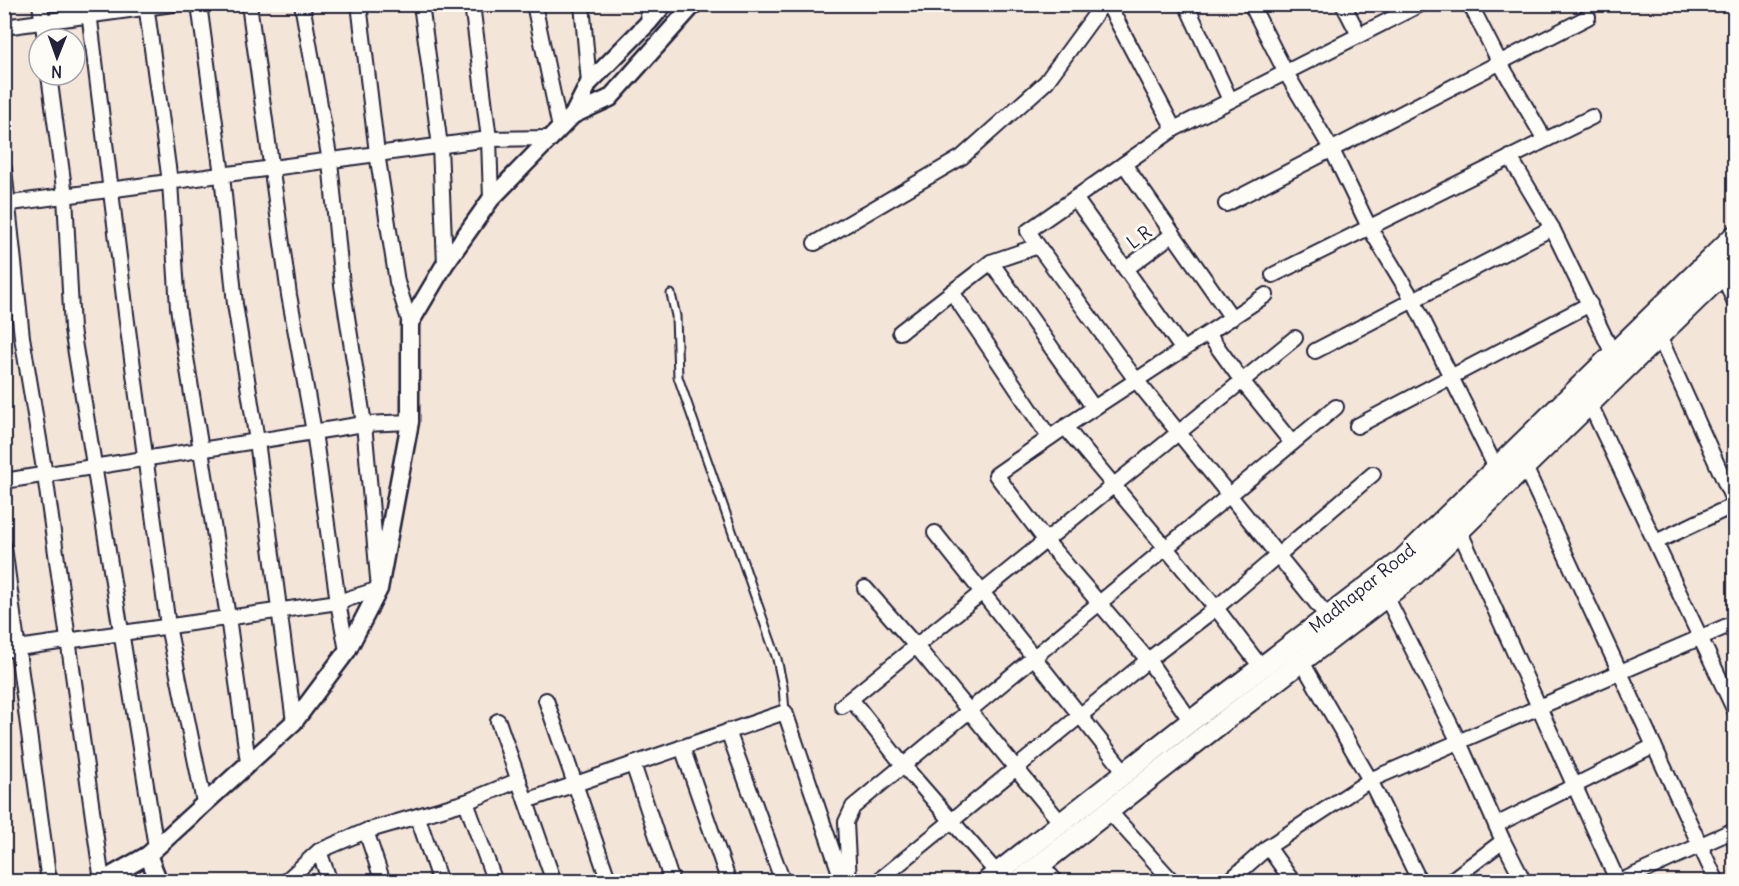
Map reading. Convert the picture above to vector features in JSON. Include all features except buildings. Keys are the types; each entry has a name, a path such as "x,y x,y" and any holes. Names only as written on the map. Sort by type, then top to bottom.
{"main road":[{"name":"Madhapar Road","path":"992,877 1401,561 1734,236"},
{"name":"Madhapar Road","path":"1018,882 1414,575 1729,269"}],"street":[{"path":"40,4 43,27"},
{"path":"4,27 42,22 88,10 173,4"},
{"path":"199,4 222,175 235,304 257,441 294,722"},
{"path":"249,4 289,295 314,432 347,651"},
{"path":"302,4 330,161 342,285 364,424 379,589"},
{"path":"4,169 22,337 45,475 101,881 152,851 294,722 347,651 379,589 410,422 410,323 397,282 377,153 359,4"},
{"path":"421,4 441,146 445,264"},
{"path":"472,4 489,139 491,199"},
{"path":"534,4 555,133"},
{"path":"582,4 589,83"},
{"path":"647,4 649,22"},
{"path":"410,323 445,264 491,199 573,115 589,83 664,4"},
{"path":"573,115 610,98 694,4"},
{"path":"815,243 962,157 1046,82 1103,4"},
{"path":"1108,4 1174,129"},
{"path":"1186,4 1230,100"},
{"path":"1251,4 1286,73 1332,150 1369,227 1413,300 1496,468"},
{"path":"1343,4 1359,35"},
{"path":"1327,616 1136,380 1028,231 1174,129 1421,4"},
{"path":"1470,4 1500,63 1545,140"},
{"path":"146,6 170,182 178,308 228,617 248,762"},
{"path":"88,10 168,626 204,802"},
{"path":"1226,204 1588,17"},
{"path":"51,87 65,196 72,329 122,632 152,851 159,882"},
{"path":"1273,275 1592,117"},
{"path":"7,204 377,153 555,133"},
{"path":"1510,157 1552,228 1613,354"},
{"path":"1124,164 1232,318"},
{"path":"1075,198 1183,350"},
{"path":"1315,351 1552,228"},
{"name":"L R","path":"1126,269 1173,234"},
{"path":"900,332 991,262 1038,246"},
{"path":"991,262 1094,408"},
{"path":"1729,269 1734,300"},
{"path":"952,292 1050,437"},
{"path":"1191,721 1148,660 1046,541 996,475 1065,427 1266,296"},
{"path":"1357,426 1590,304"},
{"path":"1208,334 1292,443"},
{"path":"1656,542 1734,503 1659,336"},
{"path":"992,877 903,765 846,702 1295,338"},
{"path":"1590,404 1734,710"},
{"path":"849,882 846,822 852,807 1336,407"},
{"path":"4,481 364,424 410,422"},
{"path":"1065,427 1216,609 1261,667"},
{"path":"1525,467 1717,882"},
{"path":"880,881 1148,660 1216,609 1373,474"},
{"path":"1460,531 1619,882 1734,830"},
{"path":"935,533 1125,772"},
{"path":"4,547 11,649 49,882"},
{"path":"865,588 916,646 1061,823"},
{"path":"11,649 338,602 379,589"},
{"path":"1387,598 1459,742 1524,882"},
{"path":"1228,882 1269,848 1370,780 1734,623"},
{"path":"1302,662 1370,780 1420,882"},
{"path":"546,700 609,882"},
{"path":"526,801 784,712 843,882"},
{"path":"498,721 554,882"},
{"path":"728,731 783,882"},
{"path":"1496,825 1654,746"},
{"path":"682,747 729,882"},
{"path":"633,764 672,882"},
{"path":"285,882 319,851 366,831 418,818 466,802 519,780"},
{"path":"466,802 495,882"},
{"path":"1109,811 1173,882"},
{"path":"418,818 440,882"},
{"path":"366,831 383,882"},
{"path":"1449,882 1503,841"},
{"path":"1269,848 1293,882"},
{"path":"319,851 330,882"},
{"path":"1041,864 1056,882"}],"lane":[{"path":"671,294 676,316 678,377 777,659 783,687 784,712"}]}
